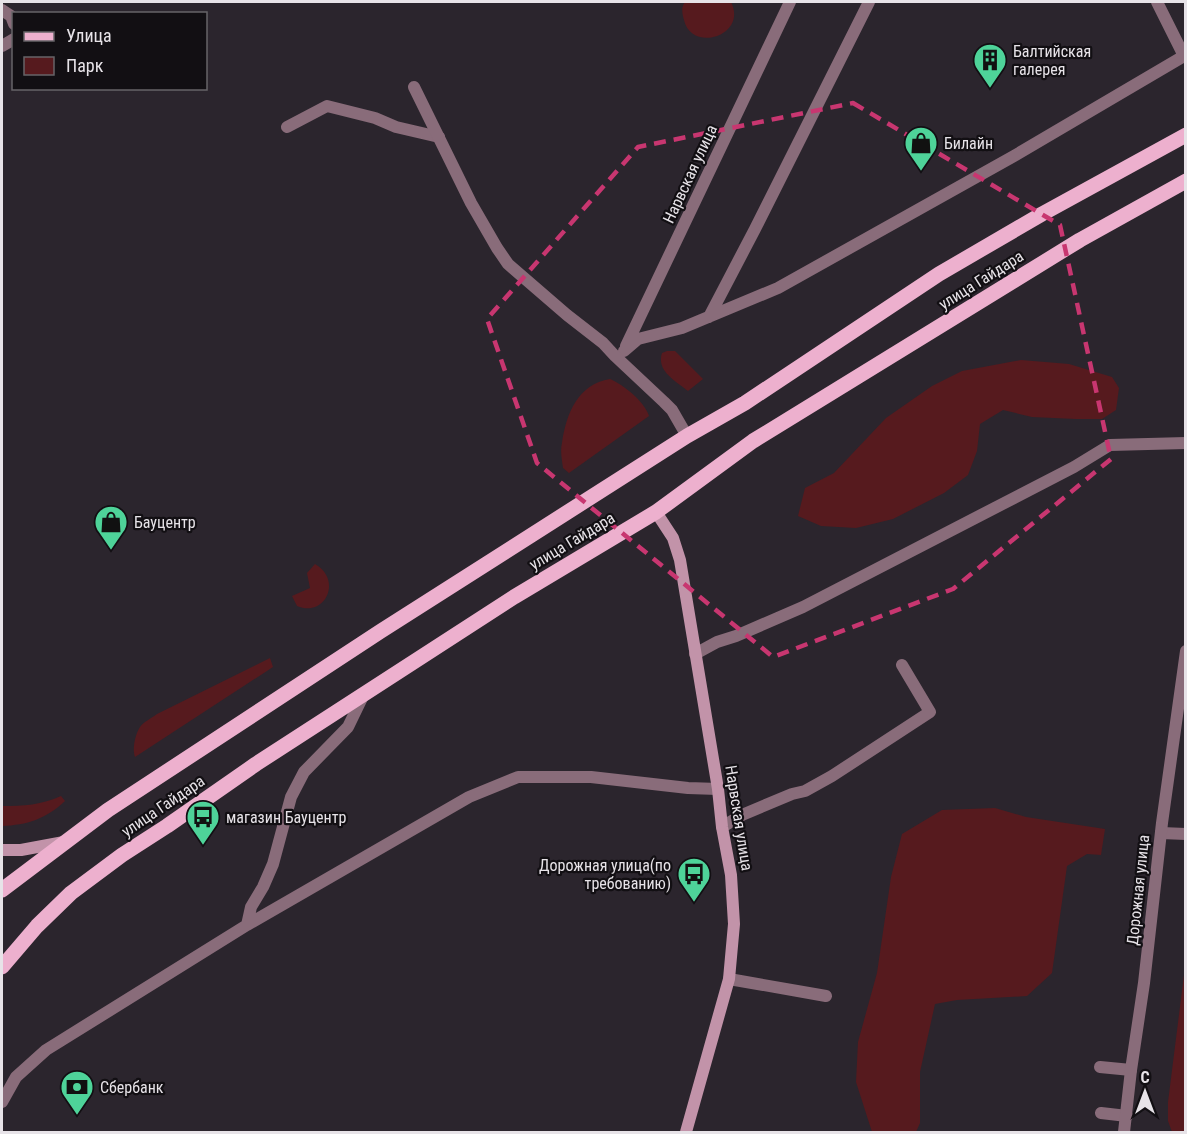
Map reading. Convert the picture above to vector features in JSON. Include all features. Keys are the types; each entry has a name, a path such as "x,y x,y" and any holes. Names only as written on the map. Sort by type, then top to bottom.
{"main road":[{"name":"улица Гайдара","path":"2,890 108,810 687,436 745,403 939,274 1185,135"},
{"name":"улица Гайдара","path":"2,967 37,926 71,893 113,861 364,693 514,597 656,512 753,441 1080,240 1185,181"}],"street":[{"name":"Нарвская улица","path":"623,356 790,2"},
{"path":"709,317 869,2"},
{"path":"623,356 638,339 682,328 778,288 1014,156 1184,56 1157,2"},
{"path":"414,87 471,203 508,264 603,343 615,356 623,356 664,402 687,436"},
{"path":"287,127 327,106 375,118 396,127 439,137"},
{"path":"695,654 717,642 813,602 1074,467 1110,445 1185,443"},
{"name":"Нарвская улица","path":"656,512 673,538 680,560 731,875 734,924 729,979 686,1132"},
{"name":"Дорожная улица","path":"1124,1132 1185,651"},
{"path":"722,827 742,815 792,794 805,791 930,712 902,665"},
{"path":"248,925 251,907 273,864 291,797 304,772 348,727 364,693"},
{"path":"2,1102 16,1077 46,1050 248,925 469,796 518,777 591,777 688,788 718,789"},
{"path":"1161,833 1185,834"},
{"path":"2,850 21,850 64,842"},
{"path":"729,979 826,996"},
{"path":"1100,1067 1131,1070"},
{"path":"1101,1113 1126,1116"}],"highlighted area":[{"path":"853,103 1060,225 1111,459 953,589 773,657 537,463 487,319 638,147"}],"green space":[{"path":"685,2 731,2 734,14 732,24 716,36 706,38 697,36 689,30 684,20 682,10"},
{"path":"675,351 703,379 688,391 664,370 661,359 662,353"},
{"path":"1021,360 1069,364 1112,377 1119,388 1116,410 1102,419 1076,419 1032,417 1003,410 980,424 977,451 968,475 944,493 893,519 856,528 821,526 798,516 805,488 834,473 886,418 932,386 962,371"},
{"path":"610,379 633,394 649,416 569,473 563,468 561,449 571,411 582,394 590,387"},
{"path":"315,564 328,579 327,596 316,607 297,606 292,596 310,588 307,573"},
{"path":"270,658 273,667 135,757 135,738 145,722"},
{"path":"61,796 65,801 43,817 20,824 2,826 2,806 32,804"},
{"path":"995,808 1026,817 1105,829 1101,855 1087,854 1067,866 1052,973 1027,996 957,1000 935,1004 920,1072 920,1123 916,1132 872,1132 856,1082 858,1042 877,973 891,877 902,834 942,810"},
{"path":"1185,967 1185,1132 1172,1132 1168,1121 1168,1102"}],"place":[{"name":"Балтийская галерея","path":"990,89"},
{"name":"Билайн","path":"921,172"},
{"name":"Бауцентр","path":"111,551"},
{"name":"магазин Бауцентр","path":"203,846"},
{"name":"Дорожная улица(по требованию)","path":"694,903"},
{"name":"Сбербанк","path":"77,1116"}]}
